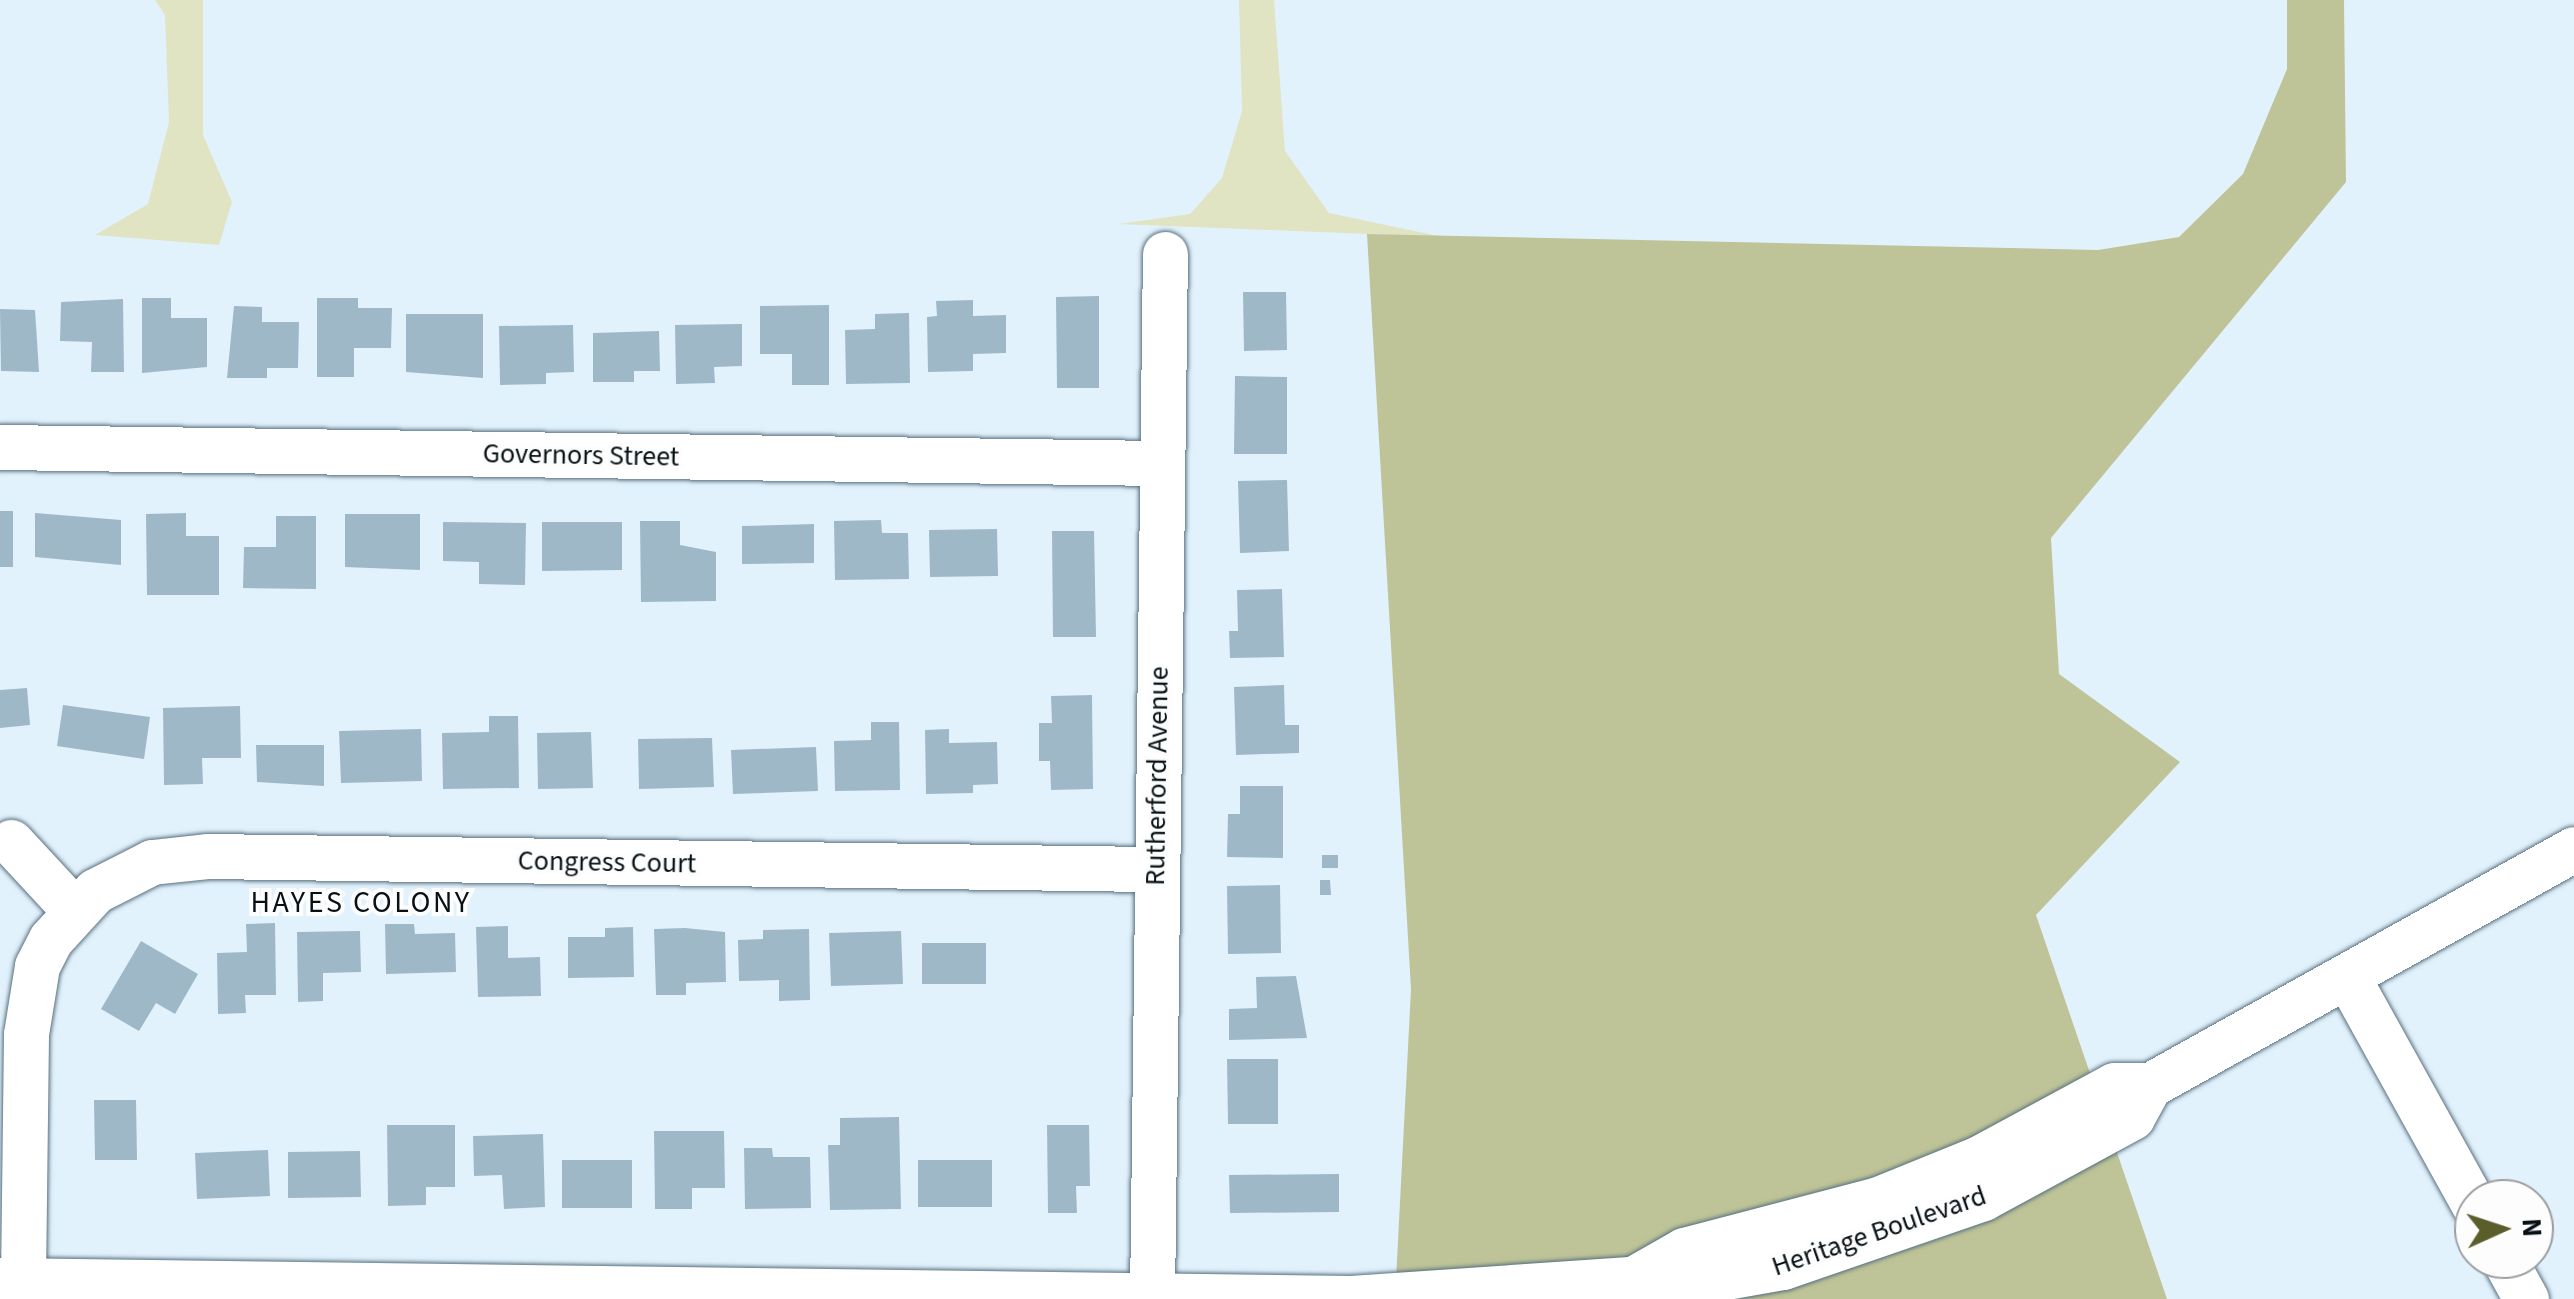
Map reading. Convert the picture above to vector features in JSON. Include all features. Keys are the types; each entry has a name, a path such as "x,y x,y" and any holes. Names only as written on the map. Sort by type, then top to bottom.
{"street":[{"name":"Rutherford Avenue","path":"1152,1298 1164,254"},
{"name":"Governors Street","path":"0,446 1162,463"},
{"path":"11,842 74,910"},
{"name":"Heritage Boulevard","path":"12,1280 1351,1298 1633,1280 1684,1250 1878,1199 1979,1158 2114,1085 2150,1085 2574,850"},
{"name":"Congress Court","path":"12,1280 28,999 50,939 74,910 121,875 168,859 207,856 1156,870"},
{"path":"2347,976 2460,1179"}],"green space":[{"path":"155,0 203,0 203,135 232,202 219,245 95,235 148,204 169,122 165,15"},
{"path":"1239,0 1274,0 1285,151 1329,213 1443,237 1119,224 1190,214 1222,178 1242,111"},
{"path":"2287,0 2344,0 2346,182 2051,538 2059,674 2180,762 2036,915 2167,1299 1395,1299 1411,989 1367,234 2098,250 2179,237 2243,174 2287,69"}],"building":[{"path":"1243,292 1286,292 1287,350 1244,351"},
{"path":"1099,296 1099,388 1057,388 1056,297"},
{"path":"142,298 171,298 171,318 207,318 207,367 142,373"},
{"path":"317,298 358,298 358,308 392,308 391,348 354,348 354,377 317,377"},
{"path":"123,299 124,372 91,372 92,342 60,341 61,302"},
{"path":"973,300 973,316 1006,315 1006,353 973,354 973,371 928,372 927,317 937,316 936,301"},
{"path":"829,305 829,385 792,385 792,354 760,354 760,306"},
{"path":"234,306 262,307 262,322 299,322 298,368 267,368 267,378 227,378"},
{"path":"0,309 35,310 39,372 1,371"},
{"path":"909,313 910,383 846,384 845,330 875,329 875,314"},
{"path":"406,314 483,314 483,378 406,372"},
{"path":"742,324 742,366 714,367 715,383 676,384 675,325"},
{"path":"573,325 574,372 546,373 546,384 500,385 499,326"},
{"path":"659,331 660,371 634,371 634,382 593,382 593,333"},
{"path":"1235,376 1287,377 1287,454 1234,454"},
{"path":"1287,480 1289,551 1240,553 1238,481"},
{"path":"0,511 13,511 13,567 0,567"},
{"path":"35,513 121,520 121,565 35,557"},
{"path":"186,513 186,536 219,536 219,595 147,595 146,514"},
{"path":"345,514 420,514 420,570 345,567"},
{"path":"276,516 316,516 316,589 243,588 244,547 276,547"},
{"path":"881,520 882,533 908,533 909,579 835,580 834,521"},
{"path":"640,521 680,521 680,545 716,552 716,601 641,602"},
{"path":"443,522 526,523 525,585 479,584 479,562 443,561"},
{"path":"542,522 622,522 622,570 542,571"},
{"path":"814,524 814,563 742,564 742,526"},
{"path":"997,529 998,576 930,577 929,530"},
{"path":"1052,531 1094,531 1096,637 1053,637"},
{"path":"1282,589 1284,657 1230,658 1229,631 1238,631 1237,590"},
{"path":"1284,685 1285,725 1299,725 1299,753 1236,755 1234,687"},
{"path":"27,688 30,725 0,728 0,690"},
{"path":"1092,695 1093,789 1051,790 1050,761 1039,761 1039,723 1052,723 1051,696"},
{"path":"63,705 150,717 144,759 57,746"},
{"path":"240,706 241,758 202,758 203,784 164,785 163,708"},
{"path":"489,716 518,716 519,788 443,789 442,733 489,732"},
{"path":"871,722 899,722 900,790 835,791 834,741 871,740"},
{"path":"421,729 422,781 341,783 339,731"},
{"path":"949,729 949,743 997,742 998,784 973,785 973,793 926,794 925,730"},
{"path":"591,732 593,788 538,789 537,733"},
{"path":"712,738 714,787 639,789 638,739"},
{"path":"256,745 324,745 324,786 257,782"},
{"path":"816,747 818,791 733,794 731,750"},
{"path":"1240,786 1283,786 1283,858 1227,857 1228,814 1240,814"},
{"path":"1322,855 1338,855 1338,868 1322,868"},
{"path":"1320,880 1330,880 1331,895 1320,895"},
{"path":"1280,885 1281,953 1228,954 1227,886"},
{"path":"275,923 276,995 245,995 246,1013 218,1014 217,953 247,952 246,924"},
{"path":"385,924 414,924 415,934 455,933 456,972 386,974"},
{"path":"508,926 508,958 540,957 541,996 478,997 476,927"},
{"path":"633,927 634,977 568,978 568,937 605,937 605,928"},
{"path":"654,929 725,932 726,982 686,983 686,995 656,995"},
{"path":"809,929 810,1000 779,1001 779,980 739,981 738,940 763,939 763,930"},
{"path":"360,931 361,972 323,973 323,1001 298,1002 297,932"},
{"path":"901,931 903,984 831,986 829,933"},
{"path":"141,941 198,974 175,1014 156,1003 139,1031 101,1009"},
{"path":"922,943 986,943 986,984 922,984"},
{"path":"1296,976 1307,1038 1229,1040 1229,1009 1257,1008 1256,977"},
{"path":"1227,1059 1278,1059 1278,1124 1228,1124"},
{"path":"94,1100 136,1100 137,1160 95,1160"},
{"path":"899,1117 901,1209 830,1210 828,1145 840,1145 840,1118"},
{"path":"387,1125 455,1125 455,1187 426,1187 426,1205 388,1206"},
{"path":"1047,1125 1089,1125 1090,1186 1076,1186 1077,1213 1048,1213"},
{"path":"654,1131 724,1131 725,1188 692,1188 692,1209 655,1209"},
{"path":"543,1134 545,1207 504,1209 502,1175 474,1176 473,1136"},
{"path":"744,1148 772,1148 773,1157 810,1157 811,1208 745,1209"},
{"path":"268,1150 270,1196 197,1199 195,1153"},
{"path":"360,1151 361,1197 288,1198 288,1152"},
{"path":"562,1160 632,1160 632,1208 562,1208"},
{"path":"918,1160 992,1160 992,1207 918,1207"},
{"path":"1339,1174 1339,1212 1230,1213 1229,1175"}],"district":[{"name":"HAYES COLONY","path":"361,903"}]}
